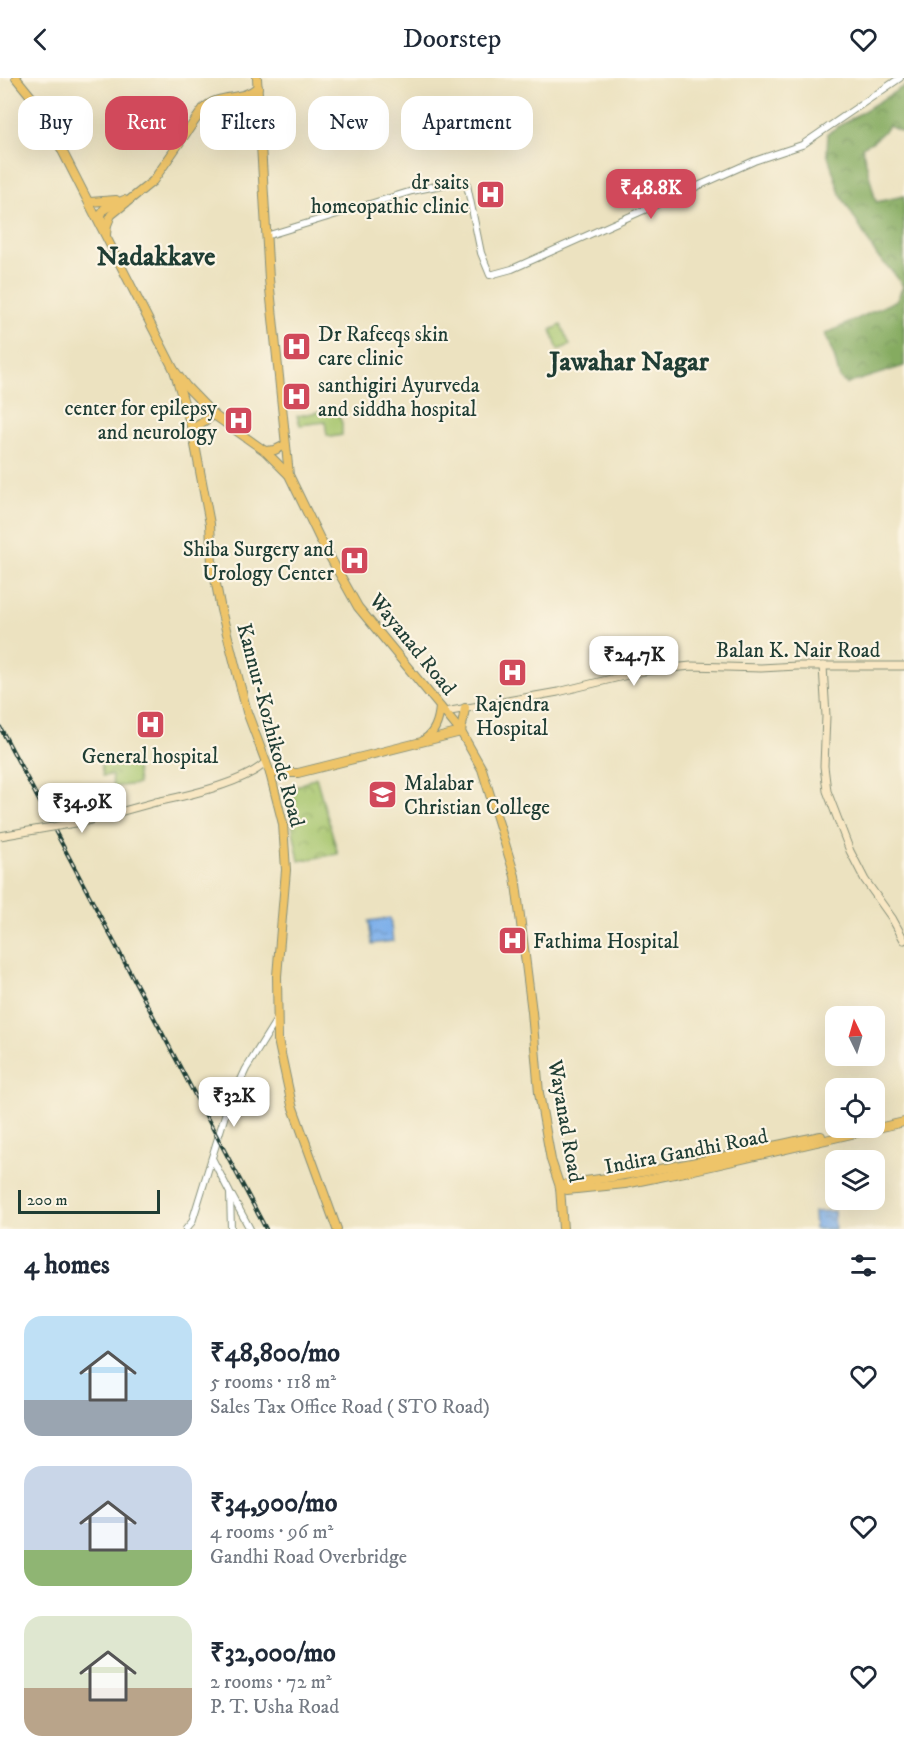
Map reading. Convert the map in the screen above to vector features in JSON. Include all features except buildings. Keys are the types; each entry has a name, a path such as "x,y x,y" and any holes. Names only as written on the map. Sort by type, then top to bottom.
{"main road":[{"path":"15,78 38,105 90,202 174,370 214,416 265,451 289,474"},
{"path":"104,232 101,215 104,209 130,197 153,181 210,102 220,98 248,95 258,82"},
{"name":"Wayanad Road","path":"262,150 266,236 289,474 320,539 358,607 461,732 483,769 515,876 532,1012 539,1093 551,1160 560,1187 563,1229"},
{"path":"90,202 130,197"},
{"name":"Kannur-Kozhikode Road","path":"174,370 192,429 210,524 212,563 222,610 247,712 270,773 283,824 286,867 277,976 278,1040 292,1105 337,1229"},
{"path":"192,429 214,416"},
{"path":"265,451 275,450 285,445"},
{"name":"Balan K. Nair Road","path":"443,710 558,692 644,672 692,666 761,668 904,666"},
{"path":"823,666 826,716 824,766 827,791 850,851 865,880 904,940"},
{"path":"254,771 298,773 461,732 465,708"},
{"path":"423,741 431,735 443,710"},
{"path":"0,836 87,821 210,788 254,771 266,762"},
{"path":"885,1121 904,1117"},
{"name":"Indira Gandhi Road","path":"885,1126 904,1122"},
{"name":"Indira Gandhi Road","path":"560,1187 567,1190 625,1184 825,1138"}],"street":[{"path":"266,236 412,191 466,180 481,253 490,275 512,269 754,161 802,145 900,78"},
{"path":"186,1229 192,1222 226,1112 246,1069 277,1019"},
{"path":"212,1158 250,1229"},
{"path":"230,1192 231,1229"}],"green space":[{"path":"904,86 904,133 889,126 874,141 862,147 876,202 904,196 904,366 847,384 840,379 825,334 897,300 903,286 877,256 840,194 827,153 828,133"},
{"path":"561,325 570,345 558,350 551,330"},
{"path":"322,411 327,414 338,414 342,423 342,435 331,437 327,435 325,422 300,425 297,416"},
{"path":"135,759 138,784 113,787 112,775 103,776 101,764"},
{"path":"316,777 338,854 299,861 287,800 296,787"}],"water":[{"path":"390,918 393,941 372,944 369,921"},
{"path":"834,1211 835,1229 815,1229 814,1212"}],"railway":[{"path":"0,727 266,1229"}],"place":[{"name":"dr saits homeopathic clinic","path":"490,194"},
{"name":"Dr Rafeeqs skin care clinic","path":"297,346"},
{"name":"santhigiri Ayurveda and siddha hospital","path":"297,397"},
{"name":"center for epilepsy and neurology","path":"238,420"},
{"name":"Shiba Surgery and Urology Center","path":"355,561"},
{"name":"Rajendra Hospital","path":"512,673"},
{"name":"General hospital","path":"150,725"},
{"name":"Malabar Christian College","path":"383,795"},
{"name":"Fathima Hospital","path":"512,941"}],"district":[{"name":"Nadakkave","path":"156,256"},
{"name":"Jawahar Nagar","path":"629,361"}]}
